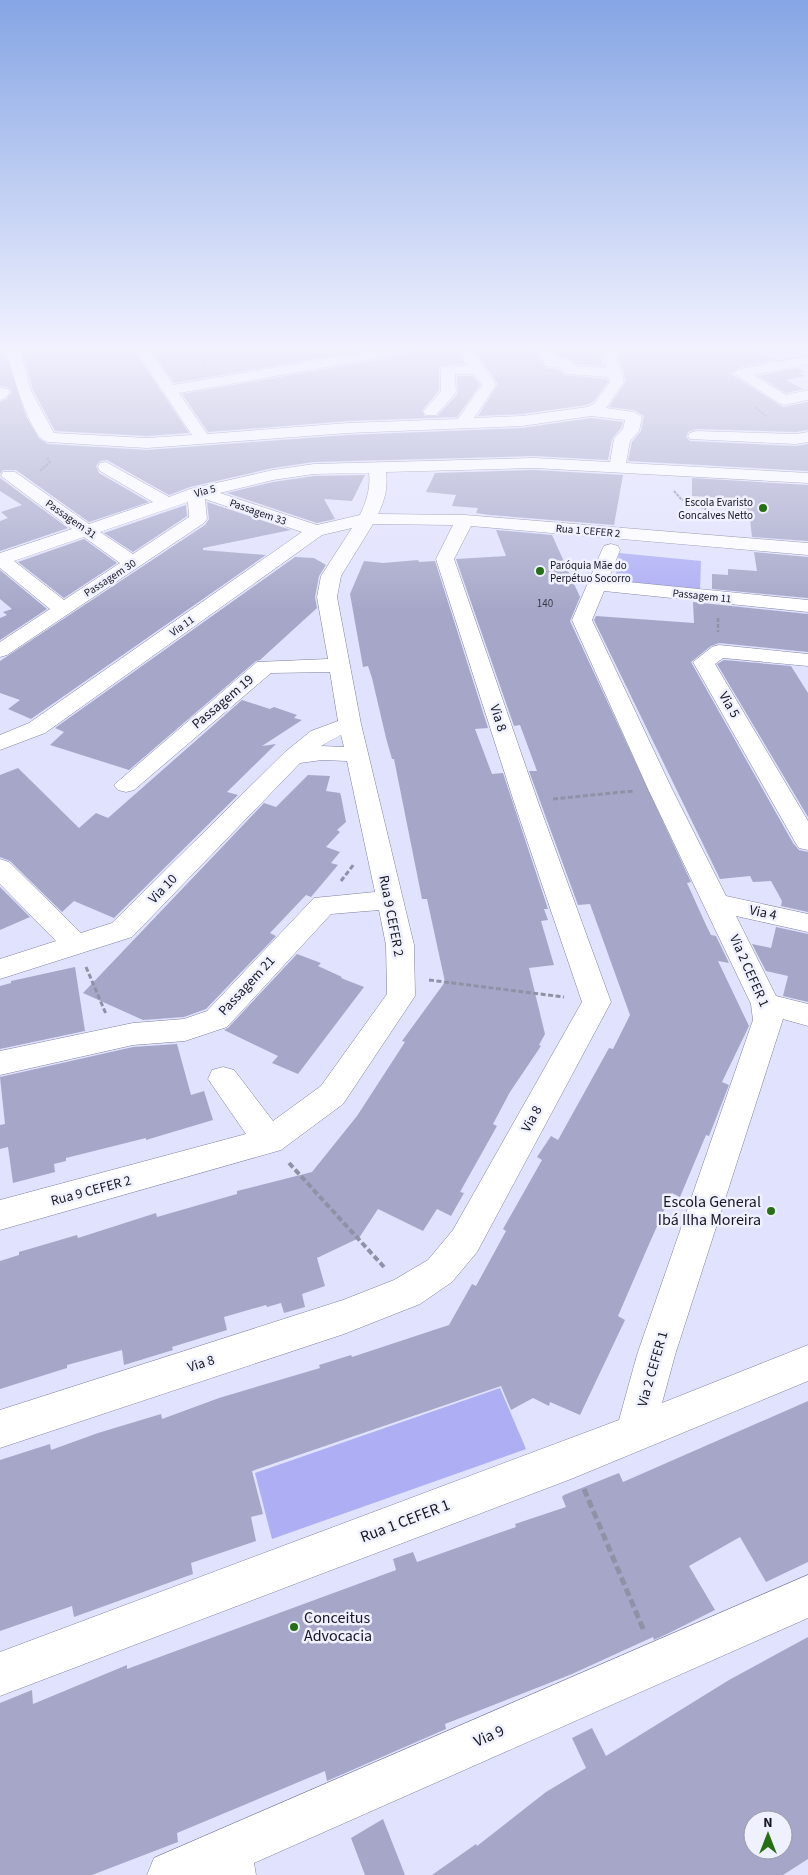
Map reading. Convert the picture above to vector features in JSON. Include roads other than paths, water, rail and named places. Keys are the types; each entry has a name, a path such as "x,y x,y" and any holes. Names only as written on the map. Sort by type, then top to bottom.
{"street":[{"path":"47,436 147,442 241,436"},
{"path":"201,436 203,440"},
{"path":"617,467 622,439 625,436"},
{"path":"707,436 804,441"},
{"path":"235,437 248,450"},
{"name":"Via 5","path":"0,559 267,469 534,463 808,478"},
{"path":"106,467 166,503"},
{"name":"Rua 9 CEFER 2","path":"0,1215 270,1141 332,1095 401,996 400,945 388,900 350,724 327,597 331,576 367,519 375,502 378,467"},
{"name":"Passagem 31","path":"9,476 133,563"},
{"name":"Passagem 33","path":"198,492 316,532"},
{"name":"Passagem 30","path":"0,651 198,519 198,492"},
{"name":"Rua 1 CEFER 2","path":"367,519 465,520 808,549"},
{"name":"Via 11","path":"0,743 37,728 316,532 367,519"},
{"name":"Via 8","path":"0,1429 344,1317 407,1292 440,1271 465,1241 597,1002 526,802 445,559 465,520"},
{"name":"Via 2 CEFER 1","path":"611,550 582,620 660,789 718,903 766,1004 768,1020 656,1355 635,1433"},
{"path":"0,559 63,608"},
{"name":"Passagem 11","path":"597,585 808,606"},
{"name":"Via 5","path":"805,664 718,651 704,662 808,842"},
{"name":"Passagem 19","path":"126,785 265,667 338,665"},
{"name":"Via 10","path":"0,969 122,930 293,757 319,736 350,724"},
{"path":"293,757 322,753 357,755"},
{"path":"0,868 76,945"},
{"name":"Passagem 21","path":"0,1063 133,1034 186,1030 217,1019 323,905 388,900"},
{"name":"Via 4","path":"718,903 808,923"},
{"path":"766,1004 808,1015"},
{"path":"223,1079 270,1141"},
{"name":"Rua 1 CEFER 1","path":"0,1674 571,1459 808,1363"},
{"name":"Via 9","path":"171,1875 230,1862 657,1662 808,1596"}],"place":[{"name":"Escola Evaristo Goncalves Netto","path":"763,508"},
{"name":"Paróquia Mãe do Perpétuo Socorro","path":"540,571"},
{"name":"Escola General Ibá Ilha Moreira","path":"771,1211"},
{"name":"Conceitus Advocacia","path":"294,1627"}]}
